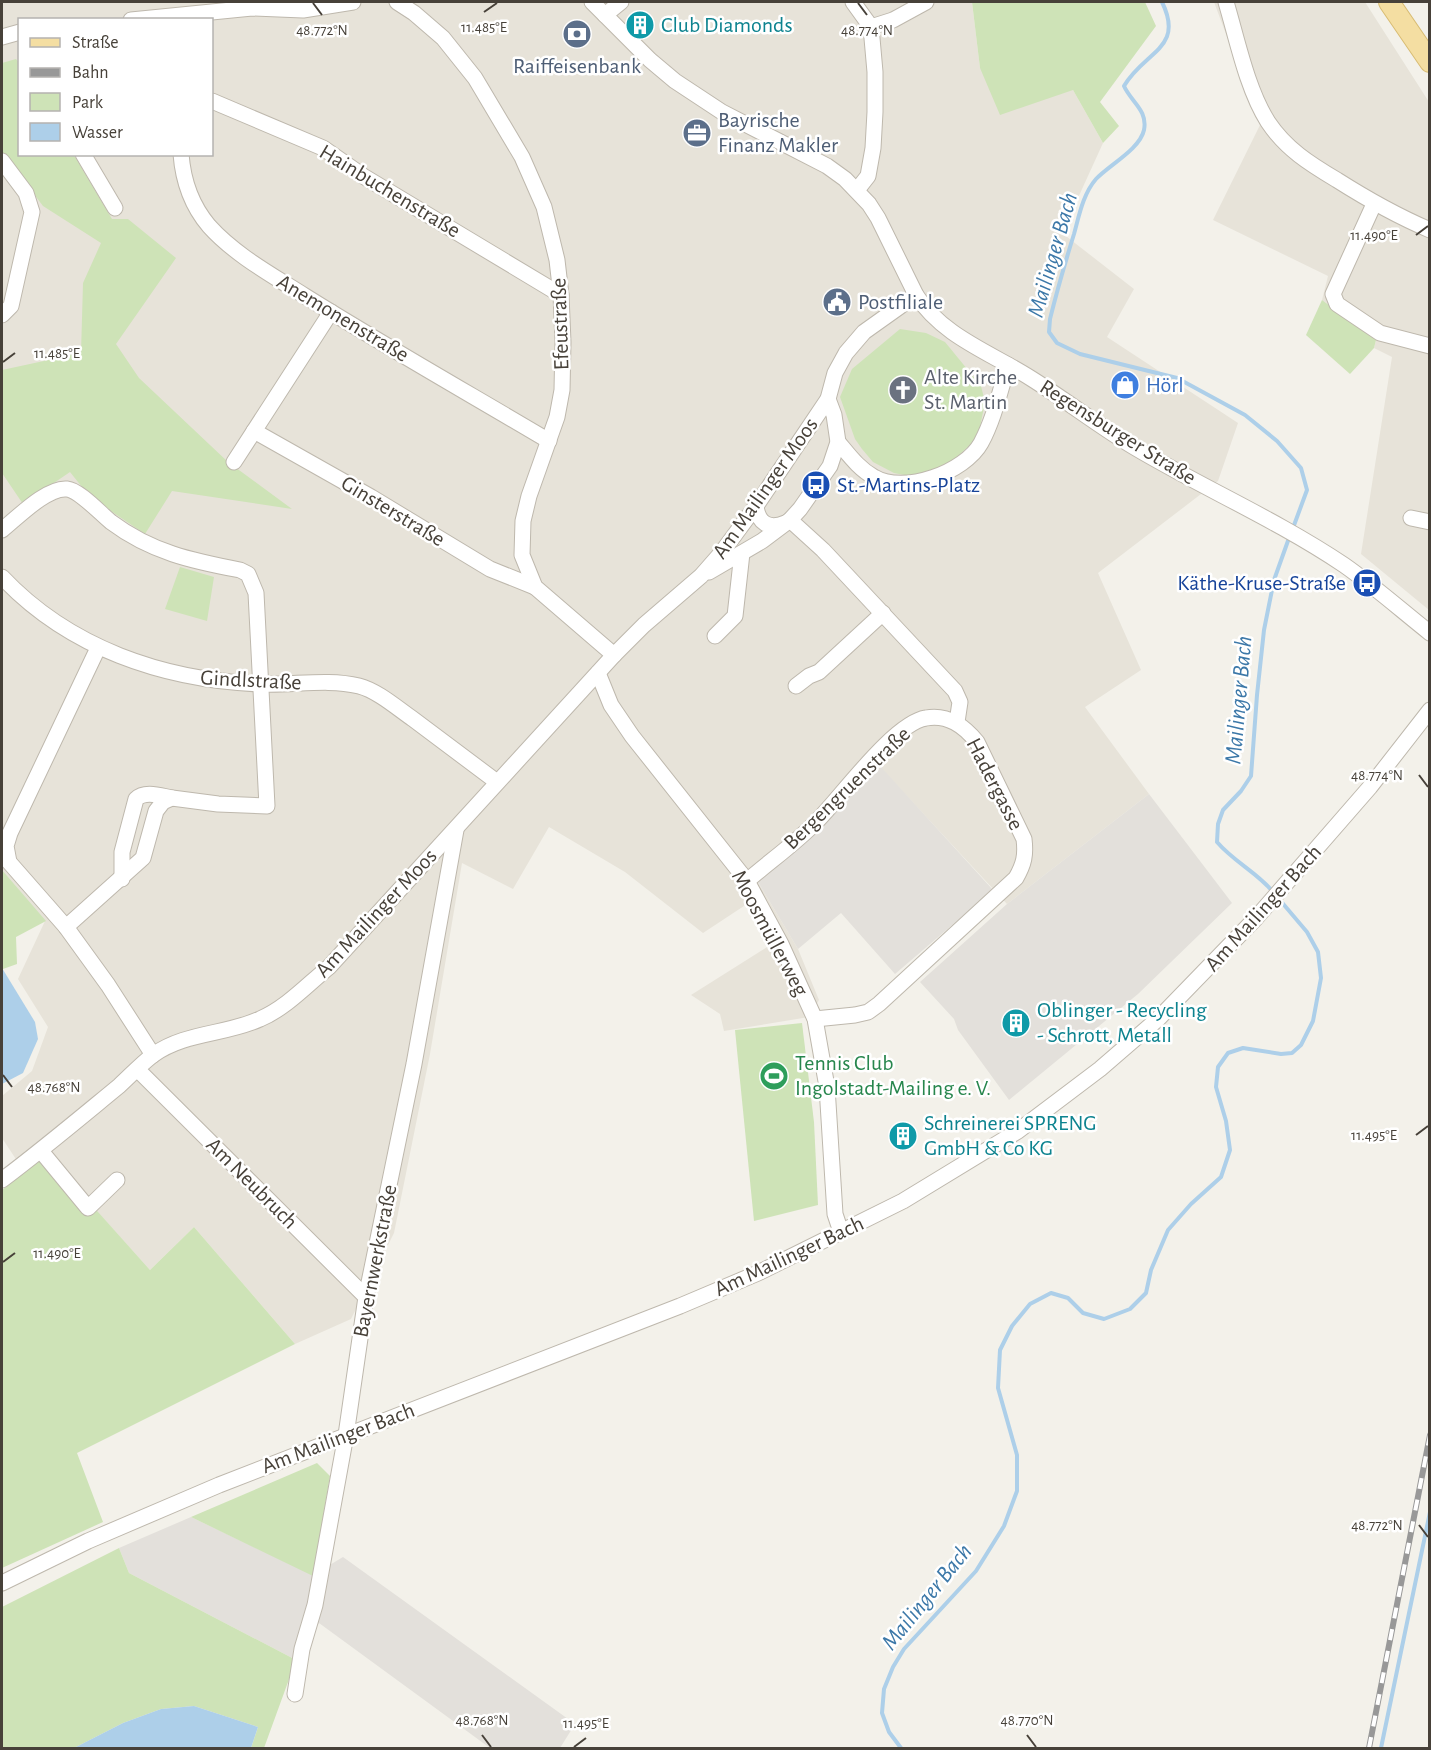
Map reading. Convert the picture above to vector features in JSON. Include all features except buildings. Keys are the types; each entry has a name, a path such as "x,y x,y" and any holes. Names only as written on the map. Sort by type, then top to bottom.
{"main road":[{"path":"1389,2 1430,62"}],"street":[{"path":"234,2 252,8"},
{"path":"146,18 189,12 252,8 303,10 353,2"},
{"name":"Efeustraße","path":"397,2 414,13 443,38 476,78 517,148 544,207 557,260 561,295 562,390 557,417 529,495 523,521 522,555 535,587 614,655"},
{"name":"Regensburger Straße","path":"592,2 650,60 675,81 722,112 826,166 857,190 878,218 922,305 958,337 1008,365 1136,448 1314,547 1344,566 1430,633"},
{"path":"605,15 621,2"},
{"path":"853,2 871,27 875,72 873,148 868,176 857,190"},
{"path":"871,27 893,20 926,2"},
{"path":"1226,2 1255,95 1267,120 1281,140 1295,153 1374,204 1430,231"},
{"name":"Hainbuchenstraße","path":"213,101 323,148 363,176 561,295"},
{"path":"84,156 115,208"},
{"name":"Anemonenstraße","path":"181,156 182,169 193,203 209,225 233,249 331,312 549,441"},
{"path":"2,161 26,193 32,212 11,306 2,315"},
{"path":"1374,204 1333,294 1337,304 1380,333 1430,346"},
{"name":"Am Mailinger Moos","path":"2,1180 41,1151 153,1055 176,1042 239,1027 260,1019 282,1007 328,967 614,655 700,576 756,506 828,399 835,373 846,353 864,332 916,295"},
{"path":"234,462 331,312"},
{"name":"Am Mailinger Moos","path":"838,442 855,463 876,479 898,483 918,481 952,471 980,445 1008,365"},
{"name":"Am Mailinger Moos","path":"700,576 742,553 790,520 800,509 830,466 838,442 834,415 828,399"},
{"name":"Ginsterstraße","path":"254,431 371,497 490,569 535,587"},
{"path":"2,530 48,493 68,489 76,492 121,529 146,544 188,560 240,570 248,574 256,593 267,806 218,804 140,795 136,799 122,852 122,879"},
{"path":"756,506 761,520 767,525 772,527 790,520"},
{"path":"1411,518 1430,522"},
{"name":"Hadergasse","path":"790,520 823,550 956,691 960,702 957,722 968,730 977,742 1024,839 1025,853 1023,866 1006,890 879,1004 868,1012 815,1019"},
{"name":"Am Mailinger Moos","path":"715,636 735,616 742,553"},
{"name":"Gindlstraße","path":"2,577 34,608 64,629 98,648 145,665 203,680 261,684 337,682 362,686 387,700 497,782"},
{"path":"796,686 819,672 883,612"},
{"path":"98,648 44,758 9,834 6,846 9,862 66,927 108,985 153,1055"},
{"name":"Moosmüllerweg","path":"598,673 611,705 632,736 747,881 782,944 815,1019 827,1087 835,1214 841,1233"},
{"name":"Am Mailinger Bach","path":"2,1583 88,1541 219,1485 680,1306 758,1272 903,1201 1018,1131 1100,1069 1159,1018 1256,918 1370,787 1430,710"},
{"name":"Bergengruenstraße","path":"747,881 817,822 885,746 908,726 925,718 941,717 957,722"},
{"path":"66,927 143,858 156,811 163,802 172,798"},
{"name":"Bayernwerkstraße","path":"295,1694 302,1650 315,1605 346,1435 366,1297 414,1064 456,829"},
{"name":"Am Neubruch","path":"138,1070 366,1297"},
{"path":"41,1151 88,1208 117,1180"}],"shaded area":[{"path":"2,2 972,2 980,68 1073,90 1103,143 1062,233 1134,289 1107,337 1238,423 1218,481 1098,573 1141,670 1085,707 1149,794 1007,904 881,768 758,882 798,949 819,1000 809,1017 724,1031 720,1014 691,995 772,944 747,904 703,933 625,872 549,827 513,889 462,863 430,1054 394,1233 351,1319 295,1344 194,1227 150,1270 47,1156 25,1173 2,1138 2,1096 32,1071 48,1027 18,979 45,921 2,870"},
{"path":"1214,2 1365,2 1429,102 1429,610 1361,554 1392,357 1374,348 1376,340 1322,300 1328,276 1213,220 1260,125"},
{"path":"881,767 993,890 895,974 841,913 798,949 758,882"},
{"path":"1149,794 1232,903 1138,994 1009,1100 958,1030 954,1019 920,982 1007,904"},
{"path":"191,1517 313,1575 343,1557 575,1724 560,1748 490,1748 319,1623 296,1660 129,1573 119,1548"}],"green space":[{"path":"972,2 1145,2 1156,26 1100,102 1119,126 1103,143 1073,90 1000,115 980,68"},
{"path":"16,59 18,62 18,156 75,156 112,219 128,219 176,258 116,344 139,378 228,462 292,509 172,491 145,534 90,497 70,472 23,504 2,473 2,370 81,353 83,283 101,243 43,206 2,152 2,63"},
{"path":"1322,300 1376,340 1374,348 1350,374 1306,335"},
{"path":"900,329 926,333 945,342 981,386 985,402 978,437 956,458 930,472 909,476 894,473 873,462 855,439 840,397 852,369"},
{"path":"180,567 214,577 207,621 165,609"},
{"path":"2,870 46,921 16,937 17,964 3,969"},
{"name":"Tennis Club Ingolstadt-Mailing e. V.","path":"802,1023 814,1122 818,1205 754,1221 735,1030"},
{"path":"47,1155 150,1270 194,1227 295,1344 77,1453 103,1522 2,1568 2,1190"},
{"path":"317,1463 330,1476 313,1576 191,1517"},
{"path":"119,1548 129,1573 296,1660 264,1748 251,1748 258,1727 194,1706 161,1709 123,1723 74,1748 2,1748 2,1607"}],"water":[{"path":"2,968 35,1022 38,1039 23,1073 2,1084"},
{"path":"194,1706 258,1727 251,1748 74,1748 123,1723 161,1709"}],"waterway":[{"name":"Mailinger Bach","path":"1162,2 1168,18 1169,30 1165,40 1132,74 1124,86 1144,117 1144,130 1137,144 1096,179 1088,191 1058,287 1049,332 1057,343 1080,354 1177,378 1245,415 1277,441 1301,468 1307,490 1293,528"},
{"name":"Mailinger Bach","path":"1274,893 1217,842 1218,824 1223,810 1241,791 1251,776 1264,630 1274,580 1289,538"},
{"name":"Mailinger Bach","path":"901,1748 889,1732 882,1713 884,1689 893,1667 904,1649 976,1571 1004,1526 1017,1491 1017,1455 998,1388 1000,1350 1012,1326 1030,1304 1051,1293 1068,1298 1083,1313 1104,1319 1130,1309 1146,1293 1151,1270 1168,1230 1191,1204 1221,1177 1230,1150 1226,1121 1216,1087 1218,1067 1228,1053 1243,1048 1281,1054 1292,1053 1301,1045 1313,1021 1321,978 1318,952 1307,932 1279,899"},
{"path":"1381,1748 1430,1512"}],"railway":[{"path":"1369,1748 1430,1435"}],"place":[{"name":"Club Diamonds","path":"640,25"},
{"name":"Raiffeisenbank","path":"577,34"},
{"name":"Bayrische Finanz Makler","path":"697,133"},
{"name":"Postfiliale","path":"837,302"},
{"name":"Hörl","path":"1125,385"},
{"name":"Alte Kirche St. Martin","path":"903,390"},
{"name":"St.-Martins-Platz","path":"816,485"},
{"name":"Käthe-Kruse-Straße","path":"1367,583"},
{"name":"Oblinger - Recycling - Schrott, Metall","path":"1016,1023"},
{"name":"Tennis Club Ingolstadt-Mailing e. V.","path":"774,1076"},
{"name":"Schreinerei SPRENG GmbH & Co KG","path":"903,1136"}]}
